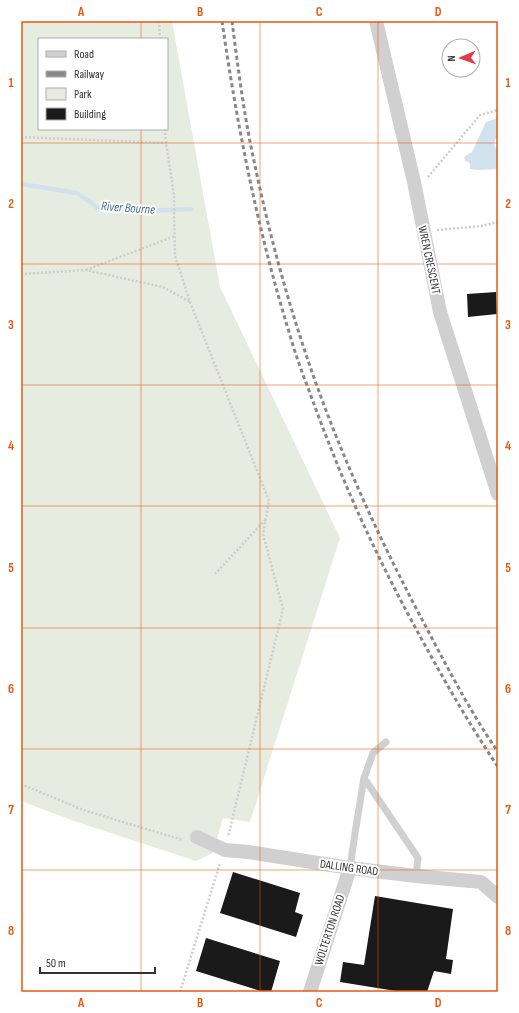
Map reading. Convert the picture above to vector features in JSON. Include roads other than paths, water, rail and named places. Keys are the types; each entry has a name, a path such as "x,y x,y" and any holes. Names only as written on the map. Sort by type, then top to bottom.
{"street":[{"name":"WREN CRESCENT","path":"376,21 414,182 440,312 498,494"},
{"name":"DALLING ROAD","path":"197,837 225,850 248,852 350,868 481,882 498,898"},
{"name":"WOLTERTON ROAD","path":"310,992 350,868"}],"lane":[{"path":"350,868 364,778 373,753 386,742"},
{"path":"364,778 418,858 416,876"}],"water":[{"path":"498,118 498,137 494,144 498,150 498,169 470,169 470,163 465,161 464,157 472,152 486,122"}],"waterway":[{"name":"River Bourne","path":"21,184 77,193 98,208 143,211 191,209"}],"railway":[{"path":"222,21 234,100 258,217 278,294 304,378 343,478 380,560 462,711 498,767"},
{"path":"232,21 247,126 264,204 292,312 323,404 367,507 399,575 455,682 498,752"}]}
